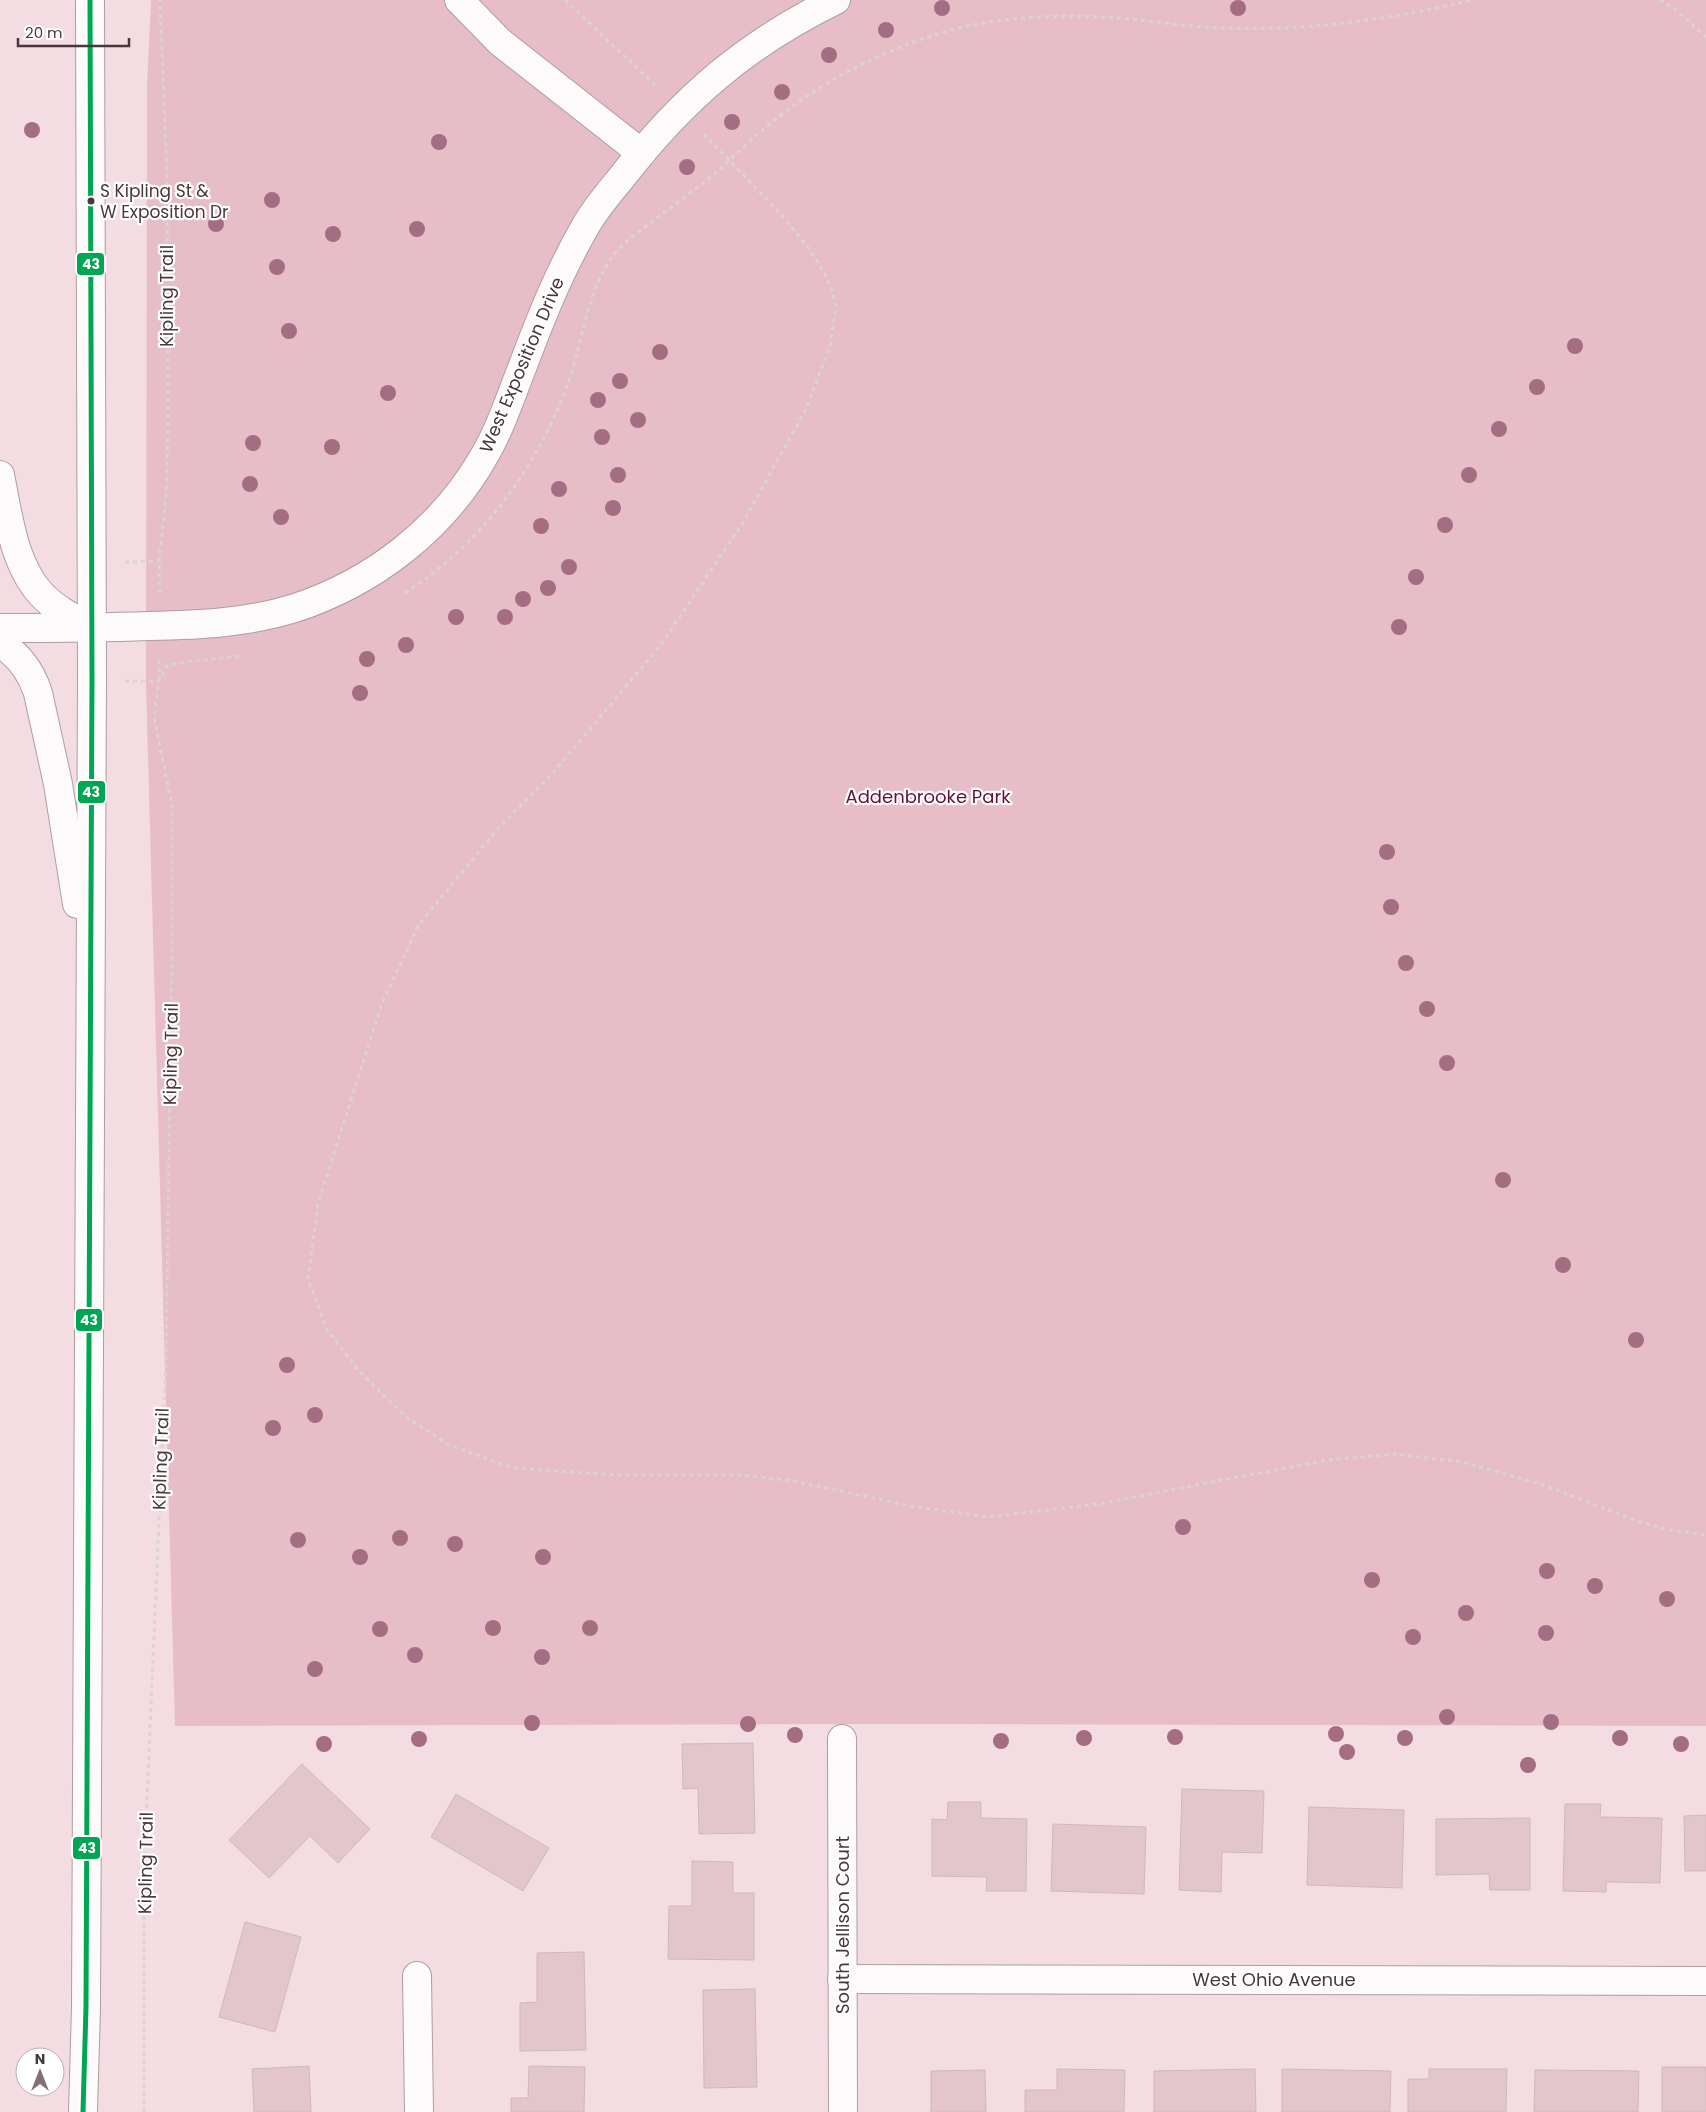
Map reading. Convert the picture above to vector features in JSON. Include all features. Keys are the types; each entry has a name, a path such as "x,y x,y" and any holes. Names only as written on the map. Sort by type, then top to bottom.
{"main road":[{"path":"83,2112 86,1997 92,628 90,0"},
{"path":"459,0 500,42 640,152"},
{"name":"West Exposition Drive","path":"0,628 195,626 265,616 297,607 353,582 387,563 425,533 452,504 484,458 507,407 541,318 570,255 593,213 640,152 680,110 742,55 790,24 836,0"},
{"path":"0,475 15,541 22,563 30,578 40,593 54,605 69,616 92,628"},
{"path":"0,643 23,661 34,680 44,712 73,877 90,1004"},
{"name":"South Jellison Court","path":"842,1739 844,2112"},
{"path":"418,1976 419,2112"},
{"name":"West Ohio Avenue","path":"842,1980 1706,1981"}],"path":[{"name":"Kipling Trail","path":"160,0 167,165 168,422 166,498 160,562"},
{"path":"565,0 730,160 804,242 821,267 831,287 836,306 834,325 821,371 806,409 742,524 660,646 552,774 500,826 418,926 381,1006 318,1203 308,1279 326,1328 359,1371 406,1417 449,1445 513,1468 616,1475 742,1475 793,1481 911,1506 988,1517 1098,1504 1327,1460 1395,1454 1462,1462 1541,1484 1640,1522 1670,1530 1706,1535"},
{"path":"404,593 451,558 485,523 519,482 559,410 590,306 601,276 617,252 636,233 704,183 765,127 790,108 852,70 925,38 964,27 1042,17 1084,16 1205,27 1295,27 1386,18 1472,0"},
{"path":"1660,0 1675,9 1706,37"},
{"name":"Kipling Trail","path":"144,2112 144,1868 166,1360 172,950 172,805 155,731 154,718 159,681 167,666 176,663 242,656"}],"green space":[{"name":"Addenbrooke Park","path":"151,0 1706,0 1706,1726 885,1724 175,1726 146,685 147,86"}],"building":[{"path":"753,1743 755,1833 699,1834 698,1788 683,1789 682,1744"},
{"path":"302,1764 370,1829 338,1863 310,1836 269,1878 229,1840"},
{"path":"1182,1789 1264,1791 1262,1853 1222,1852 1221,1892 1179,1890"},
{"path":"456,1794 549,1848 523,1891 431,1837"},
{"path":"948,1802 981,1802 981,1818 1027,1819 1026,1891 986,1891 987,1877 932,1876 932,1819 947,1820"},
{"path":"1565,1804 1601,1804 1600,1817 1662,1818 1660,1883 1606,1882 1606,1892 1563,1891"},
{"path":"1309,1807 1404,1810 1402,1888 1307,1885"},
{"path":"1706,1815 1706,1871 1685,1871 1684,1816"},
{"path":"1530,1818 1530,1890 1490,1890 1489,1874 1436,1875 1436,1819"},
{"path":"1053,1824 1146,1827 1144,1894 1051,1891"},
{"path":"692,1861 733,1862 733,1893 754,1893 754,1960 668,1959 669,1906 692,1906"},
{"path":"245,1922 301,1937 275,2032 219,2017"},
{"path":"584,1952 586,2050 520,2051 520,2003 537,2002 537,1953"},
{"path":"755,1989 757,2087 704,2088 703,1990"},
{"path":"309,2066 311,2112 254,2112 252,2069"},
{"path":"529,2066 585,2067 584,2112 511,2112 511,2098 528,2098"},
{"path":"1662,2067 1706,2067 1706,2112 1662,2112"},
{"path":"1057,2069 1125,2070 1124,2112 1025,2112 1025,2090 1057,2090"},
{"path":"1255,2069 1256,2112 1154,2112 1154,2071"},
{"path":"1282,2069 1391,2071 1390,2112 1282,2112"},
{"path":"1429,2069 1507,2069 1506,2112 1408,2112 1408,2079 1429,2079"},
{"path":"985,2070 986,2112 931,2112 931,2071"},
{"path":"1535,2070 1639,2071 1638,2112 1534,2112"}],"transit line":[{"name":"43","path":"83,2112 86,2007 92,680 90,0"}],"place":[{"name":"S Kipling St & W Exposition Dr","path":"91,201"}]}
